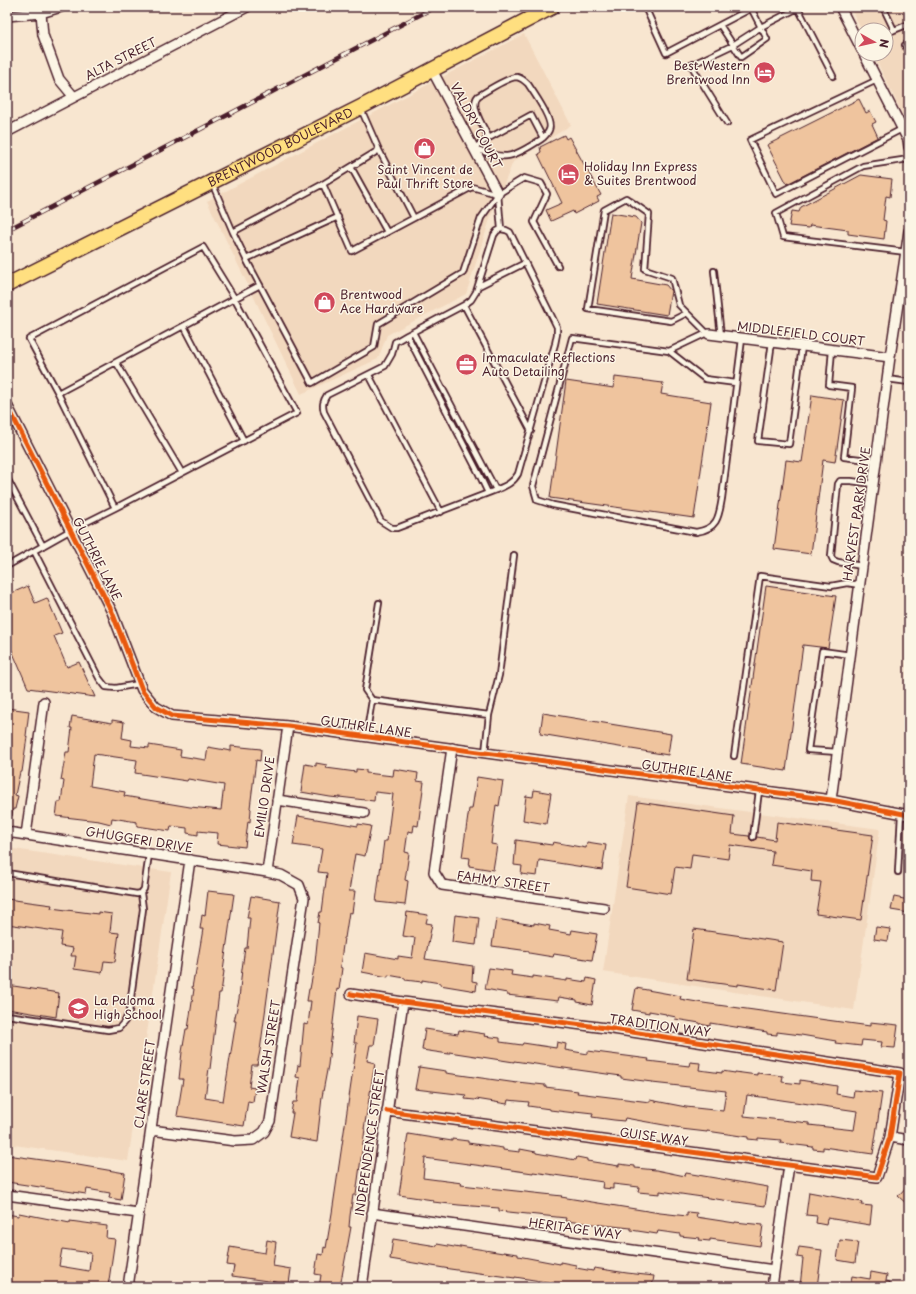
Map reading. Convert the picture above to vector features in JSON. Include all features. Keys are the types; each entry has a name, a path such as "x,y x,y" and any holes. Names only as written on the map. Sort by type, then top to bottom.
{"main road":[{"name":"BRENTWOOD BOULEVARD","path":"7,284 361,107 552,7"}],"street":[{"path":"7,16 41,13 61,7"},
{"name":"ALTA STREET","path":"7,132 247,7"},
{"path":"840,7 854,34"},
{"path":"41,13 43,35 59,79 74,97"},
{"path":"868,62 908,140 909,147"},
{"name":"VALDRY COURT","path":"432,70 498,194"},
{"name":"HARVEST PARK DRIVE","path":"831,800 890,357 909,232"},
{"name":"MIDDLEFIELD COURT","path":"708,334 890,357"},
{"name":"GUTHRIE LANE","path":"7,405 112,612 142,690 156,707 172,716 288,726 831,800 905,814"},
{"path":"26,835 44,702"},
{"name":"EMILIO DRIVE","path":"266,872 288,726"},
{"name":"FAHMY STREET","path":"452,748 434,872 442,885 604,908"},
{"path":"277,800 364,813"},
{"name":"GHUGGERI DRIVE","path":"7,832 266,872"},
{"name":"CLARE STREET","path":"128,1287 190,860"},
{"name":"WALSH STREET","path":"151,1130 235,1140 253,1140 264,1132 270,1121 304,898 299,885 281,875 266,872"},
{"name":"TRADITION WAY","path":"351,994 606,1028 900,1072 890,1137"},
{"name":"INDEPENDENCE STREET","path":"362,1287 403,1002"},
{"name":"GUISE WAY","path":"387,1111 877,1177 890,1137"},
{"path":"890,1137 909,1140"},
{"path":"772,1287 789,1165"},
{"path":"7,1195 138,1213"},
{"name":"HERITAGE WAY","path":"372,1213 774,1270"}],"lane":[{"path":"645,7 666,53 752,8 767,39 741,57 720,25"},
{"path":"883,7 890,22"},
{"path":"727,123 691,65 733,45 761,27 798,8 833,76"},
{"path":"894,30 909,24"},
{"path":"909,43 905,45 909,55"},
{"path":"474,148 496,155 513,155 543,138 550,130 550,124 547,116 528,84 524,80 518,77 511,78 478,96 476,99 475,108 489,138"},
{"path":"877,80 750,140 776,194 902,129"},
{"path":"361,107 379,150 414,218"},
{"path":"474,148 531,115 543,138"},
{"path":"233,232 323,184 379,150"},
{"path":"906,252 783,237 776,213 863,166 909,158"},
{"path":"351,167 387,232"},
{"path":"212,182 246,259 312,382 374,347 378,324 463,273 481,218 498,194 524,178 541,183 546,194 534,222 558,266"},
{"path":"323,184 352,251 472,186 498,194"},
{"path":"498,194 500,229"},
{"path":"669,351 708,334 687,313 679,305 672,278 645,269 649,214 626,198 604,210 588,309 671,321 687,313"},
{"path":"246,259 338,217"},
{"path":"500,229 510,232 554,318 557,327 557,334 518,474 515,480 510,484 441,512 397,528 386,526 381,522 377,515 324,412 322,406 324,400 327,395 385,366 392,354 395,342 471,300 479,286 494,235 500,229"},
{"path":"7,566 71,530 115,508 297,413 235,299 203,247 29,339 58,393 115,508"},
{"path":"479,286 525,263"},
{"path":"714,271 721,336"},
{"path":"58,393 260,285"},
{"path":"464,305 531,431"},
{"path":"184,326 244,441"},
{"path":"413,332 496,490"},
{"path":"407,335 488,493"},
{"path":"736,383 705,379 669,351 572,338 533,486 537,500 553,505 696,532 705,531 713,526 718,518 742,339"},
{"path":"772,342 758,441 789,444 802,346"},
{"path":"832,350 829,385 852,388 844,457 876,461"},
{"path":"116,362 182,473"},
{"path":"368,375 441,512"},
{"path":"887,379 909,382"},
{"path":"7,478 43,546"},
{"path":"862,566 838,562 833,560 831,556 838,484 840,481 851,480 873,484"},
{"path":"34,551 99,678 106,687 116,688 139,684"},
{"path":"484,753 489,715 499,675 514,556"},
{"path":"734,756 760,576 831,586 847,583 860,585"},
{"path":"366,737 372,700 365,690 379,603"},
{"path":"838,752 808,750 822,651 850,655"},
{"path":"372,700 489,715"},
{"path":"753,837 759,791"},
{"path":"898,872 905,814"},
{"path":"7,1015 108,1030 119,1028 125,1021 129,1012 143,909 142,893 146,879 149,854"},
{"path":"7,873 137,894 142,893"}],"shaded area":[{"path":"850,7 909,7 909,127 877,62 894,62 894,22 858,22"},
{"path":"524,34 571,125 513,162 491,216 466,294 387,335 378,359 301,394 207,201"},
{"path":"629,796 880,829 854,1010 603,972"},
{"name":"La Paloma High School","path":"7,848 171,872 128,1161 7,1144"}],"building":[{"path":"859,99 866,113 870,111 876,122 872,124 878,137 787,184 767,145"},
{"name":"Holiday Inn Express & Suites Brentwood","path":"564,135 566,139 569,137 601,195 597,197 599,201 574,214 573,211 551,221 546,210 562,203 538,154 541,152 540,147"},
{"path":"861,175 892,179 890,197 886,196 883,220 886,221 884,239 848,234 848,230 810,225 809,228 789,226 792,211 799,212 801,207"},
{"path":"611,213 636,217 641,223 632,279 666,285 671,291 667,315 597,304"},
{"path":"615,377 663,383 661,394 711,402 694,518 550,498 566,381 614,388"},
{"path":"812,395 844,400 835,462 823,460 811,554 774,549 786,460 802,462"},
{"path":"28,586 35,603 47,598 62,633 54,636 67,667 79,662 95,697 28,688 7,639 7,595"},
{"path":"766,586 836,596 828,648 803,645 786,771 741,764"},
{"path":"7,708 29,711 22,772 20,772 15,795 18,796 12,816 7,815"},
{"path":"543,713 671,734 668,755 540,734"},
{"path":"72,716 112,723 112,720 124,722 122,738 132,740 131,746 149,748 149,745 181,750 180,756 206,760 208,747 231,751 231,746 261,749 260,761 256,760 250,808 250,822 248,821 245,847 217,844 218,833 198,831 198,835 187,833 187,828 171,826 170,831 137,826 137,822 112,818 111,824 99,821 56,816 58,802 61,802 64,781 61,780 66,752 69,752 72,728 70,728","holes":["94,754 137,760 135,773 224,785 221,810 190,807 124,796 125,792 90,786"]},
{"path":"316,763 327,765 326,768 356,772 356,769 366,770 366,773 393,776 394,769 418,773 417,781 424,782 418,826 414,825 413,832 408,831 405,852 409,853 405,880 408,881 405,905 376,902 384,841 387,841 393,794 375,792 374,801 330,797 301,792 305,764 316,766"},
{"path":"477,777 503,781 499,806 496,805 491,844 497,845 493,870 469,866 470,858 462,857 469,809 472,809"},
{"path":"534,790 551,793 546,824 523,820 526,796 533,797"},
{"path":"638,802 734,816 732,834 749,836 752,841 757,837 775,840 777,822 873,835 861,920 816,914 821,882 811,881 812,871 771,865 773,851 730,845 728,859 692,854 690,869 675,867 671,894 626,887"},
{"path":"298,816 358,826 358,824 371,826 365,856 355,854 349,891 355,891 352,913 349,912 344,938 340,967 342,968 339,990 337,989 317,1142 289,1137 293,1113 291,1113 293,1102 297,1102 300,1078 296,1077 298,1065 300,1066 304,1024 308,1025 311,1001 307,1001 315,963 318,923 320,912 322,912 327,873 318,872 322,849 293,845"},
{"path":"516,840 552,845 553,842 586,848 587,842 606,845 602,870 539,860 537,876 521,874 522,866 514,865"},
{"path":"208,891 234,894 205,1098 223,1101 236,1021 234,1021 239,999 245,948 247,948 250,918 247,918 251,896 280,901 260,1051 257,1065 252,1065 249,1087 255,1088 253,1102 248,1101 244,1126 177,1116 183,1079 179,1079 182,1052 186,1029 188,1029 194,989 192,988 203,929 200,929 202,915 205,916"},
{"path":"894,897 909,900 909,913 891,910"},
{"path":"7,899 52,905 51,908 98,914 98,912 112,914 110,932 119,933 115,962 104,961 102,973 74,969 76,956 71,956 73,948 60,946 62,932 7,924"},
{"path":"407,912 428,915 426,923 432,924 425,959 473,966 472,981 477,982 476,991 440,985 440,983 422,980 422,982 405,980 405,978 388,975 388,977 362,972 365,953 398,959 398,956 412,958 415,938 403,936"},
{"path":"455,915 479,918 476,945 452,942"},
{"path":"496,919 550,926 549,930 571,934 572,930 597,934 592,960 554,954 553,957 529,953 529,951 492,946"},
{"path":"876,927 890,929 888,941 874,939"},
{"path":"694,929 783,942 776,990 738,984 738,986 687,979"},
{"path":"489,968 512,971 511,975 533,978 533,976 586,982 587,978 596,980 592,1005 577,1002 577,1000 559,997 558,1001 507,995 507,993 485,989"},
{"path":"7,985 59,993 56,1017 7,1009"},
{"path":"636,988 681,996 680,999 703,1003 870,1026 870,1022 898,1025 895,1048 881,1047 882,1042 862,1040 861,1046 835,1043 836,1041 801,1035 777,1032 777,1035 767,1034 767,1032 710,1023 710,1026 675,1019 676,1017 666,1014 632,1010"},
{"path":"357,1016 378,1019 374,1045 370,1045 367,1061 375,1063 364,1129 356,1195 353,1195 349,1227 351,1227 340,1287 319,1287 321,1275 315,1274 318,1254 323,1255 324,1247 326,1248 332,1213 357,1043 354,1043"},
{"path":"425,1029 458,1034 459,1030 500,1038 500,1042 522,1045 523,1043 556,1048 557,1042 566,1044 565,1050 588,1054 588,1051 689,1066 690,1062 700,1063 699,1070 722,1073 722,1071 783,1076 782,1082 800,1084 800,1080 837,1086 836,1094 853,1097 854,1090 882,1093 873,1154 823,1147 823,1150 813,1149 813,1147 780,1143 781,1140 758,1138 758,1140 748,1139 748,1137 681,1129 625,1118 624,1121 592,1117 593,1113 575,1111 575,1113 528,1106 529,1102 508,1100 507,1104 476,1099 465,1099 466,1095 415,1089 419,1067 446,1071 446,1073 517,1083 545,1085 545,1087 578,1091 577,1093 650,1102 650,1100 686,1107 723,1111 726,1091 652,1083 621,1078 621,1076 449,1052 449,1054 422,1050","holes":["747,1095 857,1111 854,1130 809,1125 809,1123 744,1116"]},
{"path":"408,1134 452,1141 452,1139 468,1141 468,1143 503,1148 503,1150 520,1152 520,1149 576,1160 577,1157 587,1159 587,1161 619,1166 619,1164 635,1166 635,1168 656,1170 685,1176 686,1173 768,1187 765,1206 660,1191 660,1194 638,1192 639,1187 613,1184 613,1189 602,1188 603,1182 425,1158 423,1178 462,1183 461,1185 562,1196 561,1197 660,1213 687,1216 687,1212 697,1213 696,1217 735,1223 763,1225 760,1246 710,1239 710,1241 699,1240 700,1238 680,1236 680,1234 658,1231 657,1234 631,1230 631,1228 565,1221 566,1218 499,1211 499,1208 433,1202 433,1200 399,1195"},
{"path":"7,1155 125,1173 121,1200 109,1198 110,1193 87,1189 86,1194 7,1182"},
{"path":"909,1184 909,1206 898,1196"},
{"path":"809,1192 862,1202 861,1205 872,1206 870,1225 827,1218 826,1225 816,1223 817,1216 806,1215"},
{"path":"19,1213 70,1223 70,1221 107,1226 106,1238 115,1239 108,1287 24,1287 7,1284 7,1214 18,1216","holes":["62,1249 91,1253 89,1271 59,1266"]},
{"path":"393,1239 437,1246 437,1244 460,1248 460,1246 518,1254 518,1256 560,1264 560,1262 576,1265 576,1268 593,1271 594,1268 654,1276 652,1287 579,1287 450,1269 390,1259"},
{"path":"267,1240 276,1242 273,1266 291,1269 289,1284 232,1276 234,1266 227,1265 230,1247 265,1253"},
{"path":"840,1240 858,1242 855,1263 837,1260"},
{"path":"799,1247 822,1250 817,1287 800,1287 803,1258 797,1257"},
{"path":"871,1272 887,1275 886,1281 890,1282 889,1287 850,1287 852,1276 870,1279"}],"railway":[{"path":"7,230 435,7"}],"cycle path":[{"path":"7,405 112,612 142,690 156,707 172,716 288,726 831,800 909,815"},
{"path":"351,994 606,1028 900,1073 890,1137 877,1177 387,1111"}],"place":[{"name":"Best Western Brentwood Inn","path":"765,73"},
{"name":"Saint Vincent de Paul Thrift Store","path":"425,149"},
{"name":"Holiday Inn Express & Suites Brentwood","path":"569,174"},
{"name":"Brentwood Ace Hardware","path":"324,302"},
{"name":"Immaculate Reflections Auto Detailing","path":"466,365"},
{"name":"La Paloma High School","path":"79,1008"}]}
